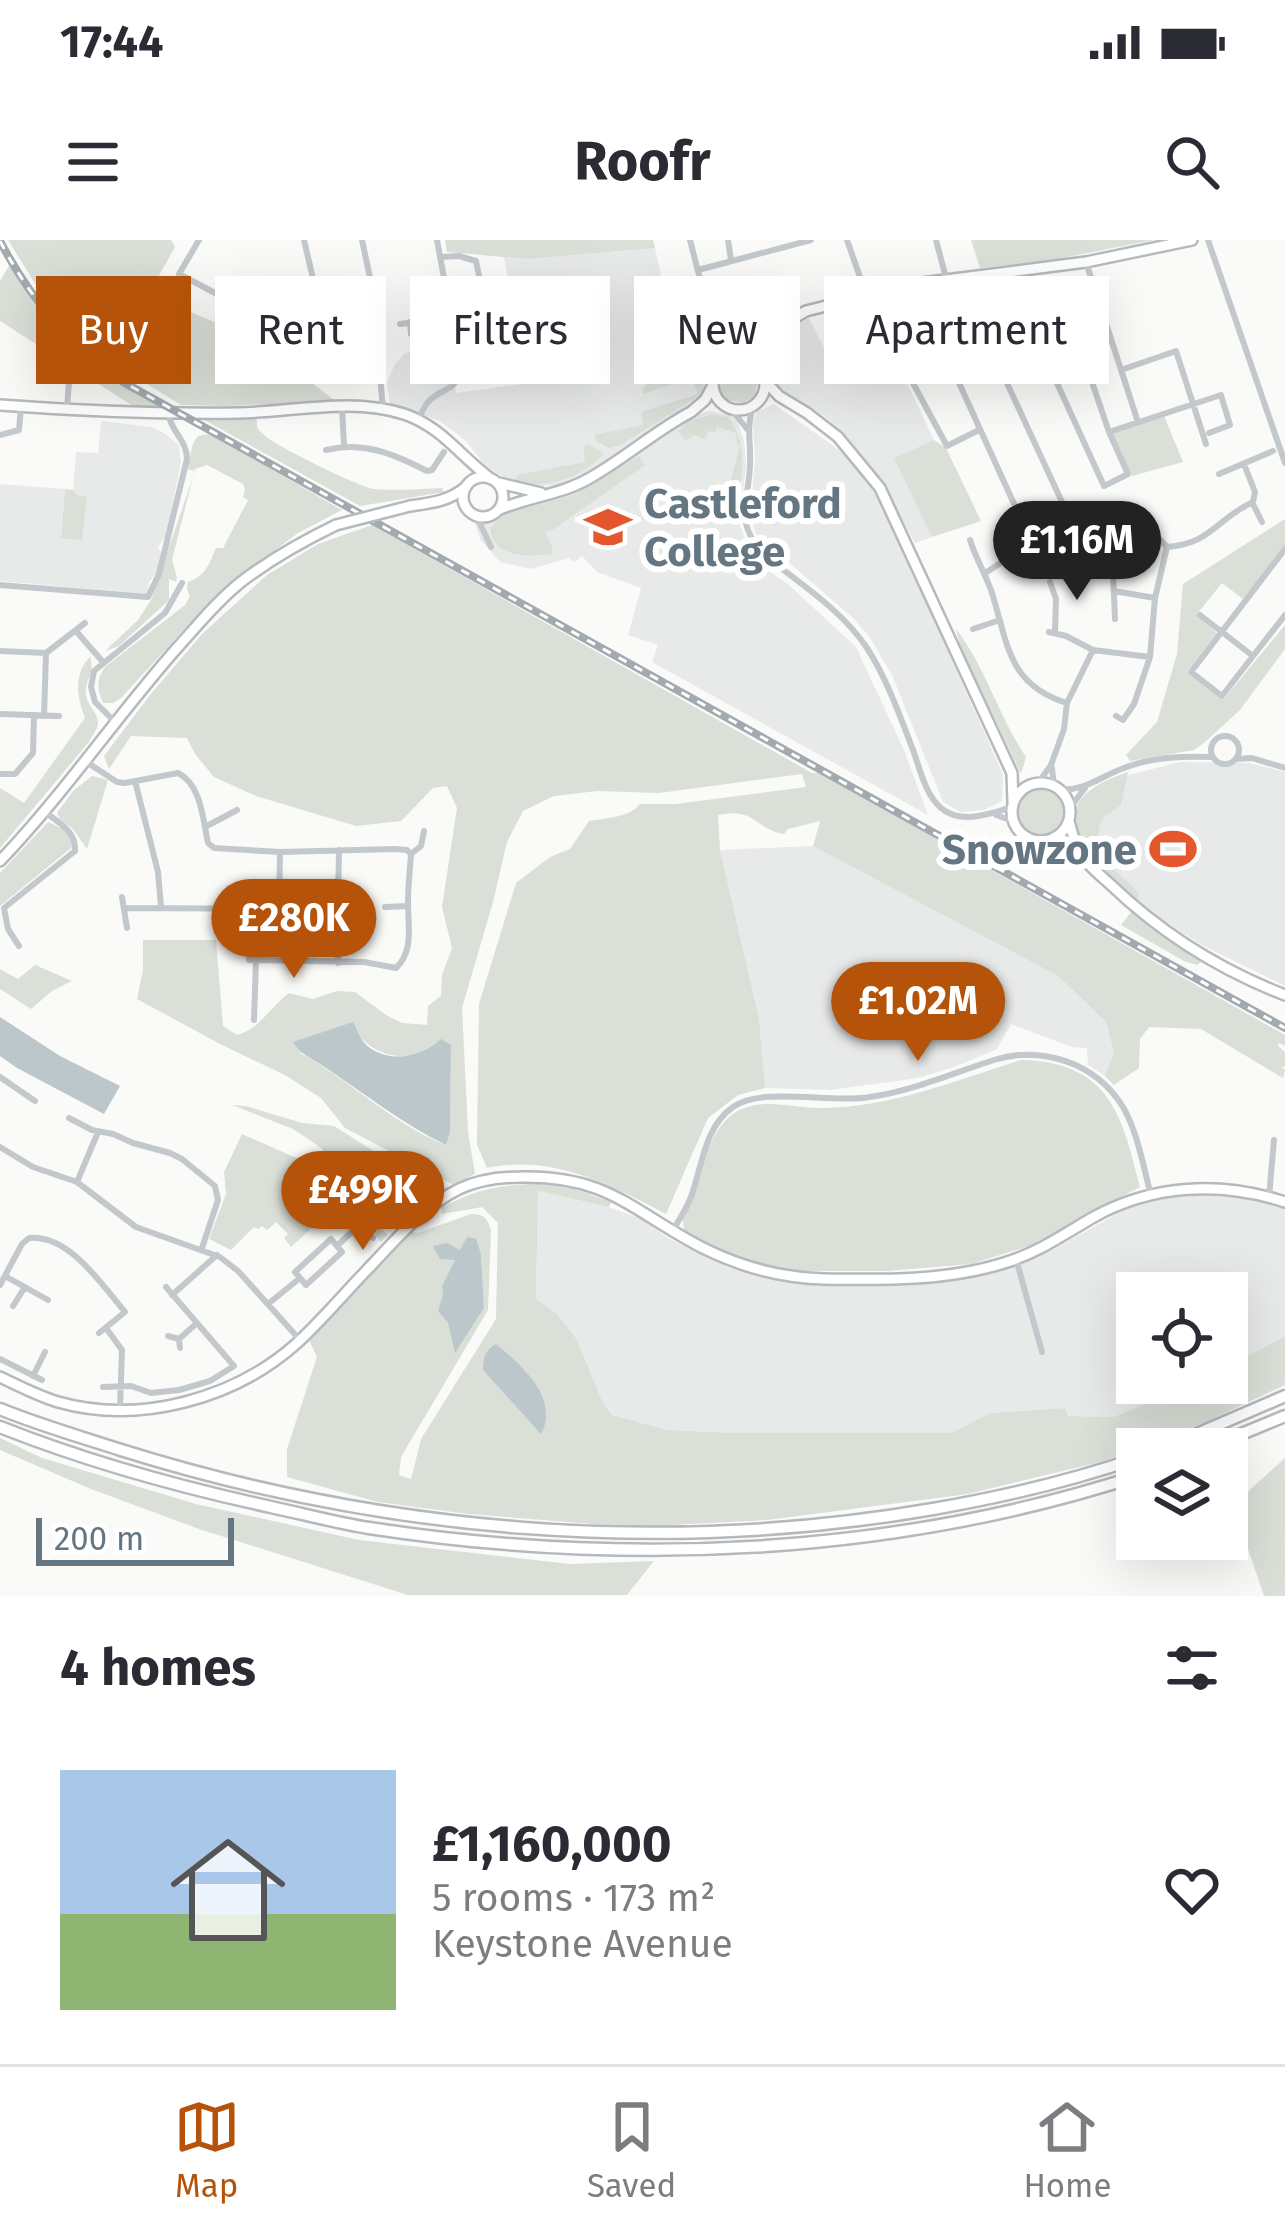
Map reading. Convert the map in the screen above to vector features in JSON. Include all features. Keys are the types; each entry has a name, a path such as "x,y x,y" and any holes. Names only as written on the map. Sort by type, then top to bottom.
{"highway":[{"path":"1211,1428 1285,1396"},
{"path":"0,1409 254,1487 448,1520 602,1534 782,1529 900,1514 1044,1486 1116,1464"},
{"path":"1248,1431 1285,1416"},
{"path":"0,1427 152,1478 365,1528 526,1547 620,1551 796,1544 903,1532 1030,1508 1116,1482"}],"main road":[{"path":"966,276 1086,262 1192,240"},
{"path":"756,404 763,384"},
{"path":"769,384 779,397 838,437 880,488 1012,772 1017,829 1038,842 1055,838 1069,822"},
{"path":"713,385 717,398 729,408"},
{"path":"436,503 483,514 563,490 691,412 713,385"},
{"path":"691,412 746,410 779,397"},
{"path":"0,405 168,413 383,410 434,427 493,480 503,500 483,514"},
{"path":"470,462 463,498 483,514"},
{"path":"0,861 151,678 238,584 299,543 336,525 436,503 478,478 546,494"},
{"path":"1012,772 1032,785 1056,787 1065,795 1078,849 1124,898 1195,950 1285,995"},
{"path":"1013,804 1032,785"},
{"path":"1055,838 1078,849"},
{"path":"0,1377 59,1402 120,1409 167,1406 219,1391 267,1366 300,1340 404,1225 459,1189 479,1182 532,1176 578,1181 602,1189 700,1246 743,1265 806,1278 923,1277 975,1271 1051,1244 1111,1208 1151,1195 1218,1188 1285,1202"}],"street":[{"path":"200,240 179,274 215,293"},
{"path":"304,240 312,276"},
{"path":"362,240 370,276"},
{"path":"437,240 444,276"},
{"path":"690,240 700,276"},
{"path":"728,240 731,261"},
{"path":"698,270 811,240"},
{"path":"847,240 859,276"},
{"path":"936,240 945,276"},
{"path":"1208,240 1285,463"},
{"path":"440,257 476,261 479,276"},
{"path":"1086,262 1090,276"},
{"path":"1014,271 1019,300 1104,486 1128,473 1093,384"},
{"path":"400,323 410,322"},
{"path":"1109,334 1138,422"},
{"path":"1121,370 1176,351 1206,444"},
{"path":"67,409 69,384"},
{"path":"381,384 383,410"},
{"path":"418,420 427,403 456,384"},
{"path":"914,384 947,446 980,430"},
{"path":"959,384 1015,506"},
{"path":"1008,384 1062,502"},
{"path":"1109,432 1221,395 1230,424 1209,433"},
{"path":"756,404 747,429 750,461 743,507 754,543 839,615 867,648 933,799 959,817 993,814 1013,804"},
{"path":"0,435 19,430 21,407"},
{"path":"342,407 344,446"},
{"path":"729,408 747,429"},
{"path":"0,585 148,597 160,574 188,453 168,413"},
{"path":"326,450 368,448 396,454 427,471 444,452"},
{"path":"1219,474 1273,451"},
{"path":"407,474 413,464"},
{"path":"1244,464 1255,492 1252,502 1262,522"},
{"path":"1167,547 1189,546 1252,502"},
{"path":"483,514 491,547"},
{"path":"1146,514 1149,526 1167,547"},
{"path":"985,573 1040,541 1122,534 1149,526"},
{"path":"970,541 985,573 1010,657 1035,688 1067,703"},
{"path":"1116,716 1123,720 1133,704 1150,657 1155,598 1167,547"},
{"path":"1285,549 1191,672 1222,696 1285,615"},
{"path":"1113,572 1115,619"},
{"path":"1050,582 1055,594 1052,632 1093,650 1150,657"},
{"path":"115,722 95,702 92,676 165,613 182,584"},
{"path":"1055,594 1066,591"},
{"path":"1114,591 1155,598"},
{"path":"1199,615 1252,656"},
{"path":"973,629 1000,620"},
{"path":"0,651 46,653 85,623"},
{"path":"76,631 103,662"},
{"path":"1032,785 1051,765 1067,703 1093,650"},
{"path":"44,716 46,653"},
{"path":"0,714 58,716"},
{"path":"0,774 15,774 33,753 34,715"},
{"path":"1194,755 1223,736 1234,739 1252,758"},
{"path":"1235,760 1238,745"},
{"path":"1211,746 1212,757"},
{"path":"1051,765 1056,787 1068,790 1150,760 1194,755 1225,764 1252,758 1285,768"},
{"path":"86,761 117,782 185,775 195,788 208,843 214,848 280,852 395,849 412,854"},
{"path":"135,782 155,856 158,907"},
{"path":"1070,808 1088,786"},
{"path":"205,827 237,810"},
{"path":"19,946 3,910 75,851 69,830 44,812"},
{"path":"993,814 1013,821"},
{"path":"250,909 249,960 400,966 410,937 412,854 421,845 424,831"},
{"path":"338,963 339,850"},
{"path":"124,908 279,909 280,852"},
{"path":"122,897 127,928"},
{"path":"385,907 408,907"},
{"path":"254,1020 256,960"},
{"path":"255,1006 266,1006"},
{"path":"673,1230 690,1199 718,1122 744,1101 773,1096 867,1098 1022,1054 1066,1060 1111,1091 1130,1121 1151,1195"},
{"path":"0,1077 35,1101"},
{"path":"69,1118 98,1132 170,1153 215,1186 218,1200 202,1248"},
{"path":"77,1182 98,1132"},
{"path":"1268,1197 1274,1139"},
{"path":"0,1147 33,1167 77,1182 136,1227 217,1255 238,1270 300,1340"},
{"path":"350,1212 373,1238"},
{"path":"337,1246 360,1224"},
{"path":"0,1285 29,1238 43,1238 81,1259 124,1312 102,1331 122,1350 120,1409"},
{"path":"331,1240 337,1246 342,1252 306,1285 295,1272 331,1240"},
{"path":"104,1387 131,1386 151,1393 188,1388 234,1366 169,1291 217,1255"},
{"path":"1016,1259 1042,1352"},
{"path":"5,1276 48,1300"},
{"path":"268,1304 300,1278"},
{"path":"13,1306 25,1287"},
{"path":"168,1336 179,1343 197,1323"},
{"path":"0,1359 37,1378 45,1352"}],"shaded area":[{"path":"8,240 171,240 175,247 159,276 36,276 36,285"},
{"path":"445,240 653,240 655,248 529,259 447,252"},
{"path":"971,240 1154,240 980,268"},
{"path":"655,248 661,276 634,276 634,384 708,384 702,399 594,469 562,484 538,487 517,484 487,468 465,440 440,421 390,404 387,383 395,364 410,352 410,384 455,384 456,393 522,384 610,384 610,276 508,276 504,257"},
{"path":"10,264 36,305 36,344 0,321 0,281"},
{"path":"191,312 215,322 215,384 314,384 335,401 226,406 181,405 147,384 191,384"},
{"path":"809,318 824,349 824,384 907,384 934,440 895,458 932,537 915,543 881,482 841,431 774,384 800,384 800,323"},
{"path":"98,384 124,384 164,410 136,408"},
{"path":"647,384 674,384 643,394"},
{"path":"694,384 704,384 700,395 621,445 608,448 594,435 643,425 641,412 698,394"},
{"path":"757,384 755,396 743,403 726,400 717,385"},
{"path":"774,404 842,452 879,498 1003,774 1002,801 984,810 961,812 943,802 892,675 870,638 756,534 750,517 753,421 757,412"},
{"path":"710,411 731,415 744,441 739,523 751,553 856,647 928,815 652,662 658,645 628,635 641,588 597,572 582,556 574,562 569,558 531,569 500,562 480,539 474,520 575,491 687,416"},
{"path":"711,415 728,417 738,435 740,444 742,464 738,494 728,491 740,446 736,433 717,427 705,439 694,435 685,441 678,431 689,421"},
{"path":"197,416 257,417 258,428 270,439 366,487 442,488 444,492 360,506"},
{"path":"1164,416 1183,462 1132,476 1110,433"},
{"path":"101,421 151,427 179,445 181,462 166,536 158,547 162,554 148,594 0,581 0,484 65,489 61,537 87,496 73,490 76,452 98,453"},
{"path":"210,434 342,510 298,533 215,596 121,698 103,703 98,685 105,667 185,605 190,596 188,582 203,573 216,548 223,548 248,500 243,497 243,484 207,465 187,469 193,444 198,436"},
{"path":"934,440 946,448 981,521 932,537 894,458"},
{"path":"588,444 604,454 573,476 552,483 514,484 517,475 585,462 583,446"},
{"path":"639,456 645,465 545,532 551,554 513,553 493,538 490,528 507,512 571,496"},
{"path":"193,477 172,560 177,577 176,582 169,579 169,600 119,646 105,651 138,620 151,600"},
{"path":"65,489 87,496 82,540 61,538"},
{"path":"1285,519 1285,549 1243,599 1222,583 1197,614 1217,633 1187,672 1223,700 1285,625 1285,649 1240,710 1194,750 1130,761 1126,755 1157,722 1177,654 1183,584"},
{"path":"372,525 1285,1035 1285,1046 1278,1046 1285,1052 1283,1078 1201,1029 1149,1027 1140,1039 1139,1068 1114,1085 1105,1076 1114,1053 1106,1022 1058,976 813,846 820,821 784,834 730,813 718,815 720,850 759,1018 765,1088 738,1095 708,1118 666,1214 558,1168 487,1168 477,1145 479,1004 516,883 550,857 570,849 589,821 623,815 640,804 676,804 806,787 802,774 659,793 597,791 554,796 523,811 507,842 462,1008 468,1132 475,1174 454,1185 345,1128 321,1098 285,1075 137,999 143,940 216,940 223,1026 237,1035 258,1023 289,993 313,999 337,991 355,992 402,1023 427,1025 428,1006 441,996 442,975 452,948 442,907 457,808 447,786 433,788 401,821 356,826 256,796 214,777 187,738 131,736 109,769 104,756 202,634 267,575 318,544","holes":["362,1039 371,1047 402,1056 422,1052 441,1040 451,1045 446,1145 407,1126 300,1053"]},
{"path":"956,629 1026,757 1021,774 960,646"},
{"path":"90,657 86,696 97,728 0,848 0,788 24,803 85,718 78,686"},
{"path":"1180,762 1249,763 1285,772 1285,986 1165,922 1084,844 1113,779"},
{"path":"1128,772 1121,805 1101,820 1099,843 1107,861 1139,893 1137,901 1088,849 1075,815 1081,800 1098,785"},
{"path":"92,776 108,780 87,849 57,813"},
{"path":"1041,789 1058,795 1064,812 1058,829 1041,835 1024,829 1018,812 1024,795"},
{"path":"48,822 65,830 73,841 71,848 0,906 0,873"},
{"path":"813,846 1058,976 1106,1022 1114,1053 1105,1076 1088,1065 1087,1048 1011,1024 997,1049 918,1078 830,1090 765,1088 759,1018 720,850"},
{"path":"1132,911 1201,962 1184,961 1121,925"},
{"path":"35,965 72,981 31,1009 0,989 0,969 18,979"},
{"path":"0,1017 60,1056 120,1086 104,1114 0,1056"},
{"path":"353,1022 370,1048 390,1056 412,1055 441,1039 451,1045 446,1145 306,1056 293,1042"},
{"path":"1021,1060 1074,1070 1093,1082 1118,1115 1140,1187 1029,1246 971,1264 887,1271 788,1271 740,1259 684,1231 683,1220 706,1153 719,1128 737,1111 760,1104 824,1108 874,1103"},
{"path":"232,1105 334,1126 410,1174 409,1197 375,1203 345,1181 314,1143 293,1129"},
{"path":"242,1134 321,1169 388,1235 381,1242 345,1201 291,1247 284,1238 288,1234 276,1222 267,1230 254,1227 231,1250 209,1239 226,1194 224,1172"},
{"path":"500,1187 569,1187 611,1202 609,1207 538,1191 536,1299 557,1314 577,1340 603,1403 613,1415 667,1430 951,1433 990,1413 1065,1408 1068,1416 1113,1417 1145,1404 1244,1404 1190,1428 1116,1428 1116,1456 1104,1461 968,1494 767,1520 631,1527 468,1514 378,1502 287,1477 287,1449 317,1357 309,1340 411,1232 479,1215 491,1230 488,1310 401,1457 399,1475 411,1479 421,1439 496,1319 498,1223 482,1207 442,1214 441,1208","holes":["460,1251 481,1254 484,1308 455,1352 448,1323 438,1311 442,1286"]},
{"path":"538,1191 644,1220 666,1237 730,1268 794,1280 860,1285 974,1276 1003,1269 1054,1249 1129,1207 1158,1198 1190,1194 1252,1198 1285,1210 1285,1336 1248,1356 1248,1272 1116,1272 1116,1404 1145,1404 1113,1417 1068,1416 1064,1408 990,1413 951,1433 667,1430 614,1415 603,1403 577,1340 536,1299"},
{"path":"467,1237 476,1239 481,1254 484,1308 455,1353 448,1323 438,1311 442,1286 455,1260 440,1259 433,1246 447,1243 460,1250"},
{"path":"1285,1336 1285,1385 1248,1402 1248,1356"},
{"path":"496,1344 542,1395 546,1421 541,1434 483,1370 485,1355"},
{"path":"0,1438 42,1458 196,1504 359,1540 570,1564 654,1561 627,1595 408,1595 199,1529 91,1489 0,1450"},
{"path":"1285,1458 1285,1596 1264,1596 1248,1549 1248,1491"}],"railway":[{"path":"0,241 52,319 123,382 1285,1028"}],"place":[{"name":"Castleford College","path":"608,527"},
{"name":"Snowzone","path":"1173,849"}]}
